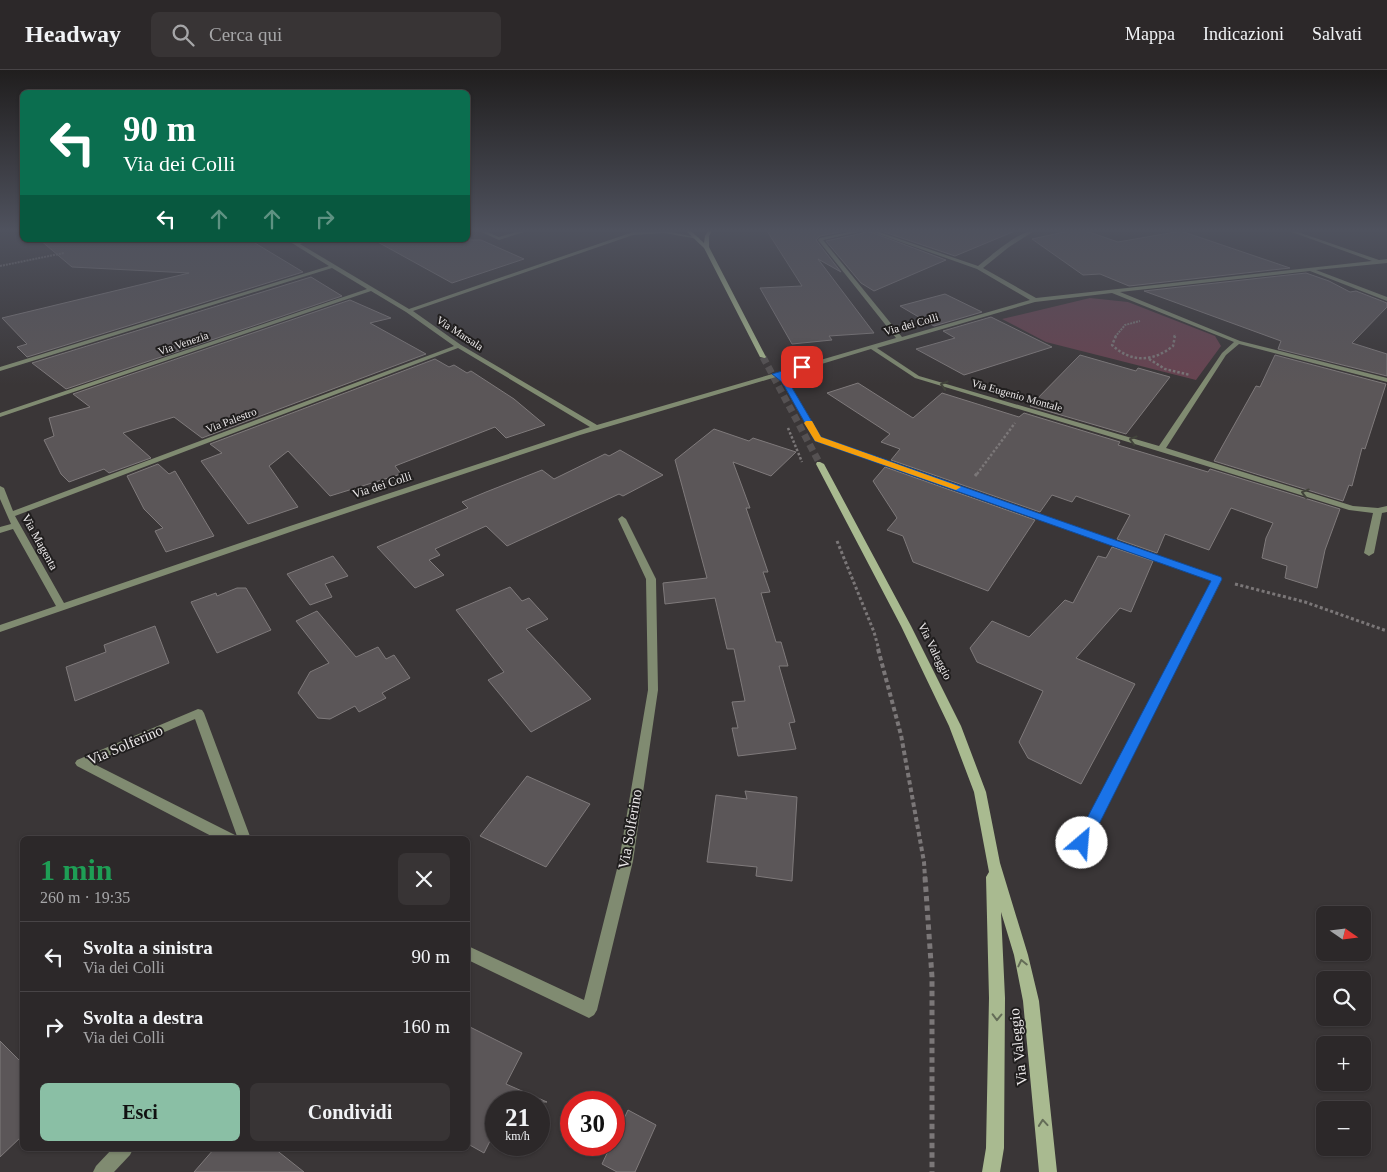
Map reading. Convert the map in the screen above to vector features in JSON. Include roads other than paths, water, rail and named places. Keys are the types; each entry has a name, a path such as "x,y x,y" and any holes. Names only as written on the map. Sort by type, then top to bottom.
{"main road":[{"path":"724,282 763,357"},
{"name":"Via Valeggio","path":"820,464 906,626 955,726 980,792 993,863 1021,955 1031,1001 1048,1172"},
{"name":"Via Valeggio","path":"991,1172 994,1148 997,998 993,863"}],"street":[{"path":"0,369 281,282"},
{"name":"Via Marsala","path":"361,282 408,311 459,346 595,427"},
{"path":"408,311 490,282"},
{"path":"855,282 900,339"},
{"path":"1004,282 1035,300"},
{"name":"Via dei Colli","path":"0,629 595,427 776,374 1035,300 1193,282"},
{"path":"1342,282 1387,300"},
{"name":"Via Venezia","path":"0,415 372,289"},
{"path":"1113,291 1238,342 1387,380"},
{"path":"1162,449 1224,354 1238,342"},
{"name":"Via Palestro","path":"10,515 459,346"},
{"name":"Via Eugenio Montale","path":"872,347 917,377 1162,449 1352,508 1382,510 1369,553"},
{"path":"776,374 785,381 818,439 1217,579 1082,843"},
{"name":"Via Magenta","path":"0,488 10,515 61,607"},
{"name":"Via Solferino","path":"470,954 589,1010 626,861 652,690 651,579 622,518"},
{"path":"0,530 16,525"},
{"name":"Via Solferino","path":"224,836 81,763 198,713 244,836"},
{"path":"102,1172 122,1151"}],"tunnel":[{"path":"763,357 820,464"}]}
